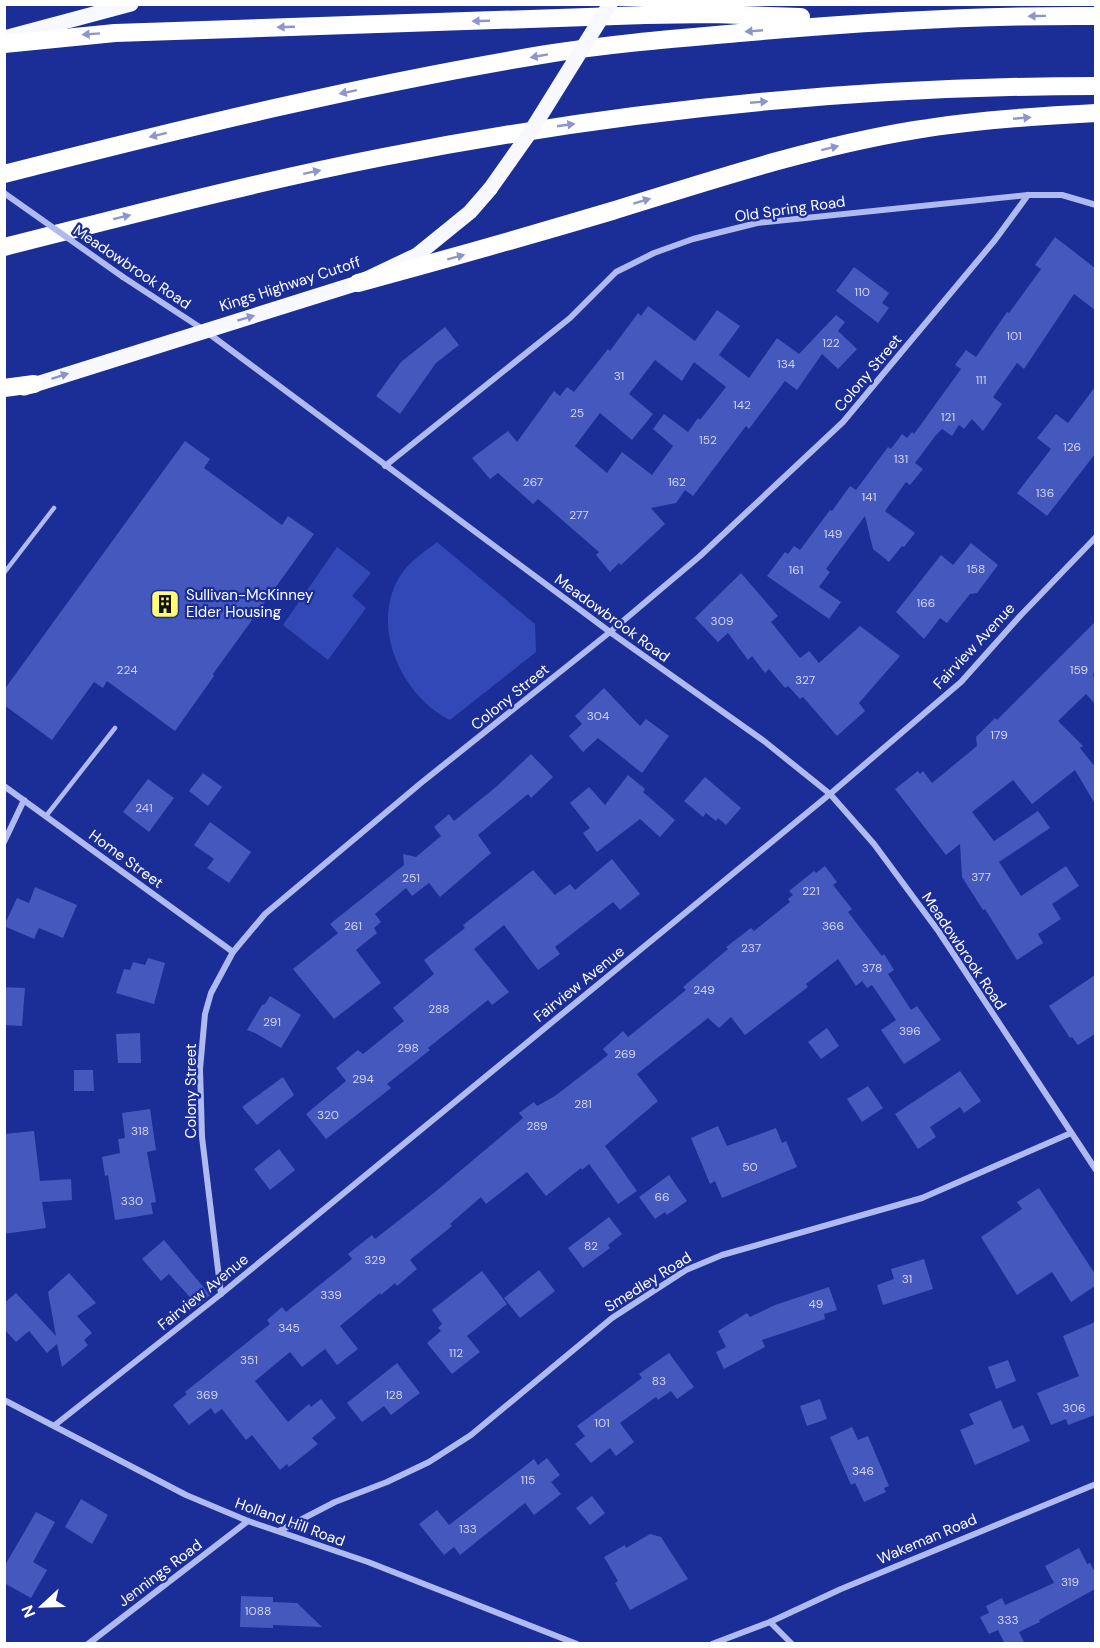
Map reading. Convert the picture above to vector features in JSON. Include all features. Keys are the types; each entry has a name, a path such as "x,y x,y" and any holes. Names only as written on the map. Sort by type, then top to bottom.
{"highway":[{"path":"4,44 115,33 645,15 712,14 896,21"},
{"path":"4,174 292,103 465,68 550,54 637,43 896,21 1095,16"},
{"path":"4,247 298,174 545,128 704,107 798,98 968,89 1095,86"},
{"path":"358,282 500,245 768,164 865,139 916,129 967,123 1095,113"},
{"path":"4,388 34,384"}],"main road":[{"path":"4,38 131,4"},
{"name":"Kings Highway Cutoff","path":"4,395 358,282 417,255 470,213 490,189 531,131 610,4"}],"street":[{"name":"Meadowbrook Road","path":"4,193 123,277 204,330 610,632 764,741 830,794 874,844 939,932 1095,1170"},
{"name":"Old Spring Road","path":"385,466 570,318 616,272 654,253 693,239 757,223 1028,195 1062,195 1095,205"},
{"name":"Colony Street","path":"221,1294 202,1137 200,1070 205,1014 211,993 233,952 265,914 421,783 610,632 700,556 843,422 995,240 1028,195"},
{"name":"Fairview Avenue","path":"55,1425 221,1294 830,794 961,682 1095,537"},
{"name":"Home Street","path":"4,786 233,952"},
{"path":"4,842 24,801"},
{"name":"Smedley Road","path":"279,1532 335,1502 387,1482 429,1462 471,1435 612,1318 686,1270 733,1252 921,1198 1071,1133"},
{"name":"Holland Hill Road","path":"4,1400 186,1495 248,1521 368,1562 577,1644"},
{"name":"Wakeman Road","path":"770,1622 851,1584 1095,1484"},
{"name":"Jennings Road","path":"88,1644 248,1521"},
{"path":"712,1644 770,1622 792,1644"}],"lane":[{"path":"4,573 54,508"},
{"path":"46,816 115,728"}],"shaded area":[{"path":"437,542 535,624 536,652 450,720 432,709 404,676 394,656 389,635 388,614 392,593 402,573"},
{"path":"337,547 371,573 352,596 366,608 328,660 283,625"}],"building":[{"path":"1055,237 1095,268 1095,310 1074,294 1024,369 1017,363 993,397 1002,404 983,431 972,419 964,429 959,425 952,436 942,429 936,435 915,463 923,469 910,485 906,482 885,511 915,533 904,547 902,546 889,562 873,549 865,516 826,569 830,572 819,587 841,602 829,619 767,576 785,552 788,554 794,546 800,550 850,486 856,490 888,447 891,449 902,434 907,438 912,432 914,434 961,369 955,365 966,350 976,357 1007,312 1009,313 1041,269 1035,265"},
{"path":"854,267 889,293 882,303 889,308 878,323 836,291"},
{"path":"648,306 695,341 717,310 740,326 719,355 749,378 777,338 799,354 836,315 845,322 838,331 857,349 838,369 822,354 797,390 785,381 749,429 746,426 693,496 685,490 676,503 651,508 665,524 621,565 619,563 610,572 596,555 599,552 538,499 533,504 498,473 490,479 472,458 508,431 517,442 554,391 560,396 567,387 574,392 608,349 610,351 638,313 641,316","holes":["655,360 682,381 694,362 726,387 688,432 664,414 653,429 673,446 652,475 622,452 607,473 575,446 600,413 632,440 653,414 629,394"]},
{"path":"445,327 459,345 436,363 400,414 376,396 401,362"},
{"path":"1095,387 1095,454 1047,516 1017,493 1051,449 1037,438 1056,414 1068,423"},
{"name":"Sullivan-McKinney Elder Housing","path":"185,441 210,459 204,468 282,525 288,516 314,534 213,674 214,676 175,731 107,681 103,688 94,682 52,740 4,705 4,690"},
{"path":"971,543 998,565 977,593 970,594 947,623 940,618 924,639 896,612 941,555 953,565"},
{"path":"741,573 778,616 771,622 800,658 809,651 819,663 860,626 900,656 859,703 865,711 837,736 803,697 800,699 788,686 785,688 769,669 765,673 752,656 748,660 728,633 718,642 695,618"},
{"path":"1095,622 1095,672 1093,674 1095,704 1086,694 1058,721 1083,746 1080,748 1095,767 1095,804 1075,770 1032,804 1013,780 972,812 994,841 1038,811 1050,828 999,862 1021,896 1066,866 1079,886 1052,904 1061,919 1038,934 1043,943 1017,960 962,877 960,844 946,855 895,789 918,771 920,774 923,771 932,783 977,746 976,737 995,718 997,720"},
{"path":"604,688 640,726 646,719 669,736 642,773 598,738 583,752 569,736 582,724 575,716"},
{"path":"531,754 553,777 531,798 528,794 478,835 491,853 440,897 429,883 412,896 406,888 375,914 381,922 374,928 377,933 356,950 381,983 334,1019 293,969 338,933 330,924 404,865 403,854 416,857 441,836 434,827 449,814 454,821 496,787"},
{"path":"203,773 222,787 208,806 189,791"},
{"path":"628,775 645,789 643,792 675,820 660,837 640,819 597,852 583,833 590,828 570,803 589,787 605,805"},
{"path":"705,777 741,808 726,825 718,818 716,821 706,813 703,817 684,801"},
{"path":"148,779 174,798 149,832 123,812"},
{"path":"210,822 251,852 229,883 207,868 214,859 194,845"},
{"path":"612,859 640,894 620,910 613,902 555,947 560,954 538,970 504,925 474,949 509,992 492,1005 488,1000 428,1048 430,1050 387,1084 391,1088 326,1139 306,1114 346,1081 336,1068 358,1050 363,1054 404,1021 393,1008 434,974 424,960 465,928 463,925 533,870 555,895 570,884 575,890"},
{"path":"825,866 837,882 833,885 852,909 848,912 882,956 884,954 894,970 888,974 911,1010 917,1006 941,1040 904,1064 881,1030 896,1020 872,985 867,988 862,981 856,986 838,959 806,984 808,987 745,1035 731,1017 719,1028 708,1018 637,1074 658,1101 605,1146 637,1191 618,1204 589,1164 546,1196 527,1172 486,1204 481,1197 450,1224 452,1226 410,1260 417,1269 397,1286 395,1283 381,1295 380,1293 340,1326 358,1349 337,1365 325,1349 302,1367 290,1352 255,1381 288,1422 309,1404 311,1407 321,1399 336,1418 312,1438 318,1444 289,1467 287,1464 280,1470 252,1435 246,1440 222,1409 215,1414 211,1408 189,1425 173,1405 187,1394 185,1392 270,1324 267,1320 282,1307 286,1312 352,1259 348,1254 372,1235 375,1239 435,1192 523,1118 519,1113 534,1102 537,1106 555,1096 608,1055 603,1049 623,1031 628,1037 686,990 683,987 728,949 726,947 751,928 754,931 790,902 788,899 793,895 789,891 814,871 816,873"},
{"path":"35,887 77,905 63,938 39,928 34,939 4,926 17,898 29,903"},
{"path":"148,958 165,963 154,1004 116,993 124,969 130,970 133,962 145,965"},
{"path":"1095,975 1095,1034 1078,1045 1072,1037 1070,1038 1049,1006"},
{"path":"4,987 25,988 22,1026 4,1025"},
{"path":"270,996 301,1015 281,1048 247,1030"},
{"path":"827,1028 839,1046 821,1059 808,1042"},
{"path":"140,1033 141,1063 118,1063 116,1034"},
{"path":"74,1070 93,1070 94,1091 74,1091"},
{"path":"960,1071 981,1101 964,1113 960,1107 930,1127 936,1137 918,1149 895,1114"},
{"path":"283,1077 294,1095 257,1125 242,1107"},
{"path":"868,1086 883,1108 862,1122 847,1099"},
{"path":"150,1109 156,1150 147,1152 156,1202 151,1203 153,1214 115,1220 108,1175 105,1176 102,1157 120,1153 118,1139 125,1138 122,1113"},
{"path":"718,1126 727,1146 776,1128 782,1143 786,1141 797,1167 722,1198 715,1181 710,1184 691,1138"},
{"path":"34,1131 40,1181 71,1179 72,1200 42,1202 46,1228 4,1234 4,1134"},
{"path":"279,1149 295,1170 270,1190 254,1169"},
{"path":"669,1175 687,1201 667,1215 665,1212 655,1219 639,1197"},
{"path":"1039,1188 1095,1274 1095,1286 1071,1302 1052,1272 1017,1295 981,1237 1022,1209 1017,1202"},
{"path":"609,1217 622,1234 608,1245 610,1248 583,1268 568,1248"},
{"path":"164,1240 210,1295 198,1306 169,1274 161,1281 142,1259"},
{"path":"924,1259 933,1289 883,1305 877,1285 894,1279 891,1269"},
{"path":"539,1270 555,1291 520,1318 504,1298"},
{"path":"482,1271 507,1304 467,1336 480,1352 452,1374 427,1343 441,1331 438,1328 442,1324 432,1310"},
{"path":"69,1273 96,1303 77,1316 92,1333 84,1340 88,1345 62,1367 57,1344 47,1353 29,1331 16,1342 4,1329 4,1303 16,1293 56,1336 48,1292"},
{"path":"829,1287 837,1310 824,1314 825,1319 762,1340 765,1347 724,1369 716,1352 726,1347 718,1331 747,1313 750,1317 775,1305"},
{"path":"1095,1322 1095,1415 1068,1425 1066,1419 1051,1425 1037,1393 1079,1376 1063,1336"},
{"path":"669,1353 694,1387 677,1399 671,1391 658,1400 656,1397 620,1423 634,1442 616,1456 610,1448 591,1463 575,1444 585,1436 577,1426 642,1378 639,1374"},
{"path":"1008,1360 1016,1381 996,1389 988,1367"},
{"path":"397,1363 420,1393 391,1415 384,1406 362,1422 347,1403"},
{"path":"820,1399 827,1419 807,1426 800,1406"},
{"path":"1001,1400 1013,1429 1023,1425 1030,1441 975,1465 960,1430 974,1424 969,1414"},
{"path":"852,1427 858,1440 868,1436 889,1486 884,1488 886,1492 864,1502 855,1483 851,1485 830,1437"},
{"path":"547,1458 560,1475 551,1482 561,1494 534,1515 525,1503 460,1555 454,1547 444,1555 419,1524 437,1510 449,1525 534,1459 538,1465"},
{"path":"592,1496 605,1513 590,1525 576,1508"},
{"path":"81,1499 108,1515 92,1544 65,1527"},
{"path":"36,1512 55,1522 33,1562 47,1570 31,1598 4,1583 4,1567"},
{"path":"650,1534 661,1537 688,1579 630,1610 615,1583 618,1581 604,1557"},
{"path":"1079,1548 1087,1564 1090,1563 1095,1572 1095,1589 1019,1632 1025,1644 1005,1644 998,1630 989,1634 980,1617 989,1613 986,1606 1002,1598 1005,1605 1054,1583 1045,1566"},
{"path":"241,1596 273,1597 273,1602 297,1603 322,1627 273,1625 273,1628 240,1627"}],"place":[{"name":"Sullivan-McKinney Elder Housing","path":"165,604"}]}
